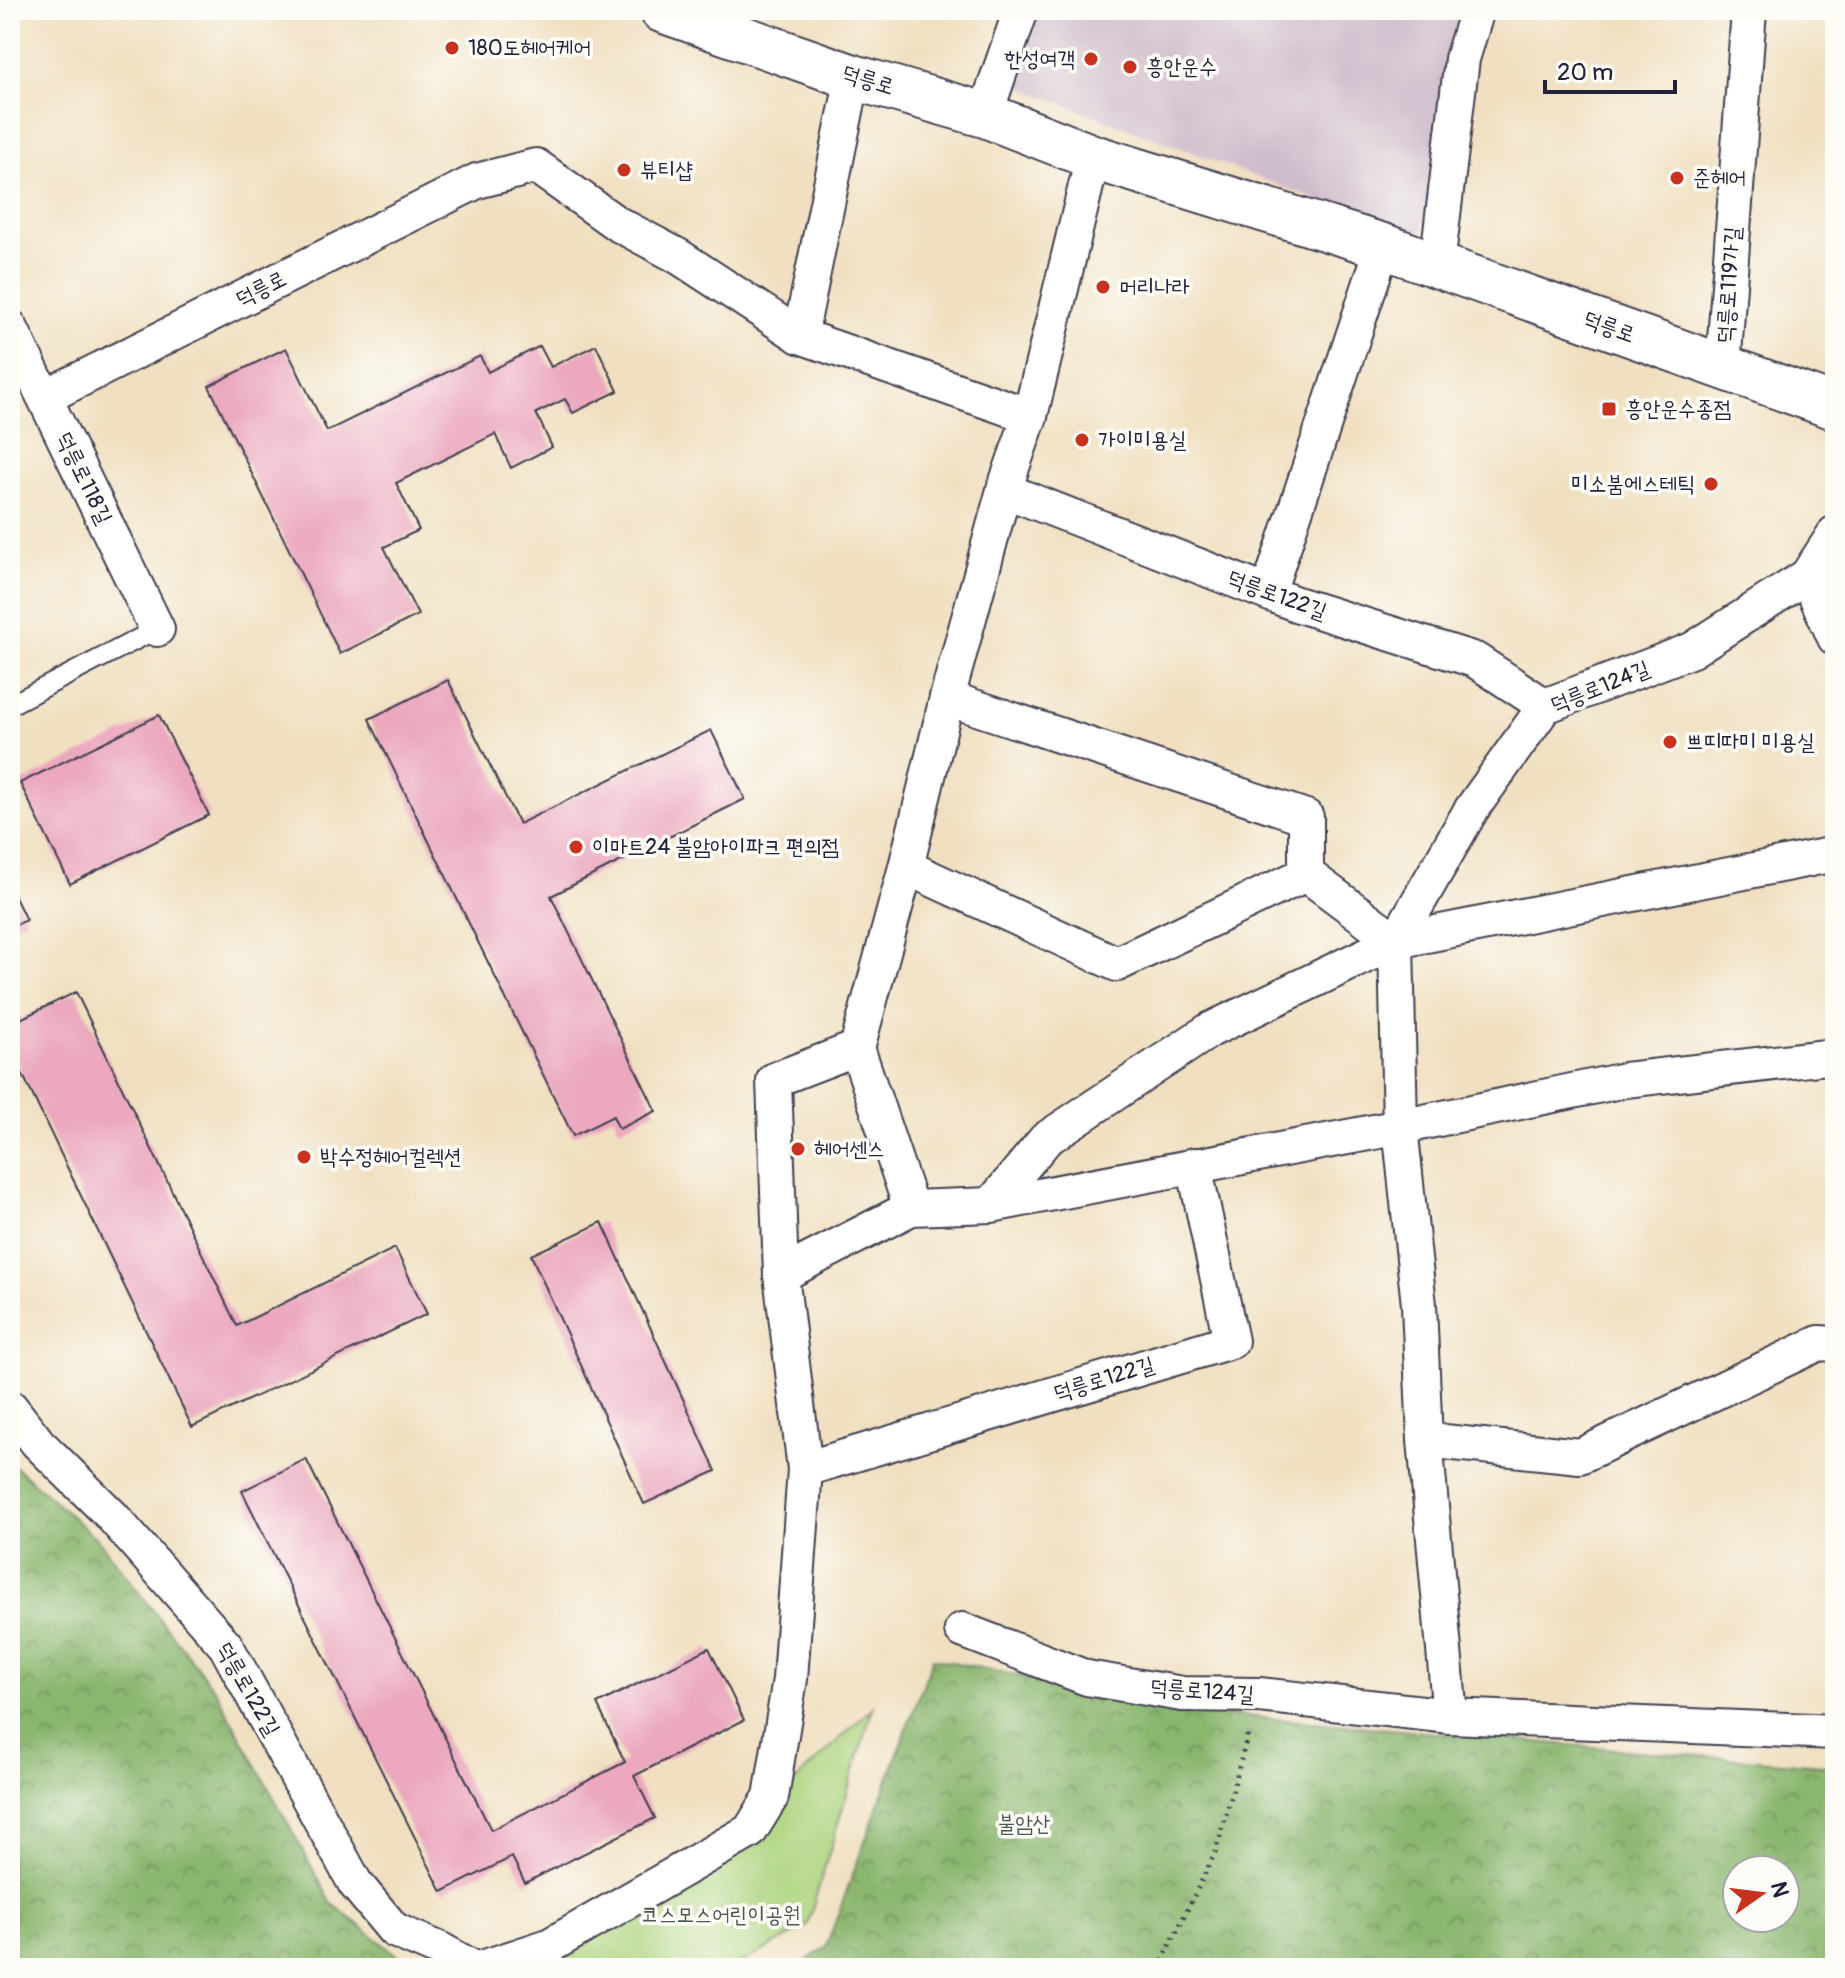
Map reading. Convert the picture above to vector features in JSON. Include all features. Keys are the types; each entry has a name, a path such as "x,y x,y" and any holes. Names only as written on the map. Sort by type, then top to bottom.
{"main road":[{"name":"덕릉로","path":"662,10 853,77 985,115 1093,157 1383,246 1835,407"}],"street":[{"path":"985,115 1021,10"},
{"path":"1437,265 1462,59 1477,10"},
{"name":"덕릉로119가길","path":"1723,368 1749,10"},
{"path":"800,336 853,77"},
{"path":"911,1208 857,1048 947,698 1004,490 1030,416 1093,157"},
{"name":"덕릉로","path":"45,397 477,181 536,166 616,223 678,256 800,336 1030,416"},
{"path":"1268,593 1383,246"},
{"name":"덕릉로118길","path":"10,327 157,629"},
{"name":"덕릉로122길","path":"1004,490 1296,604 1475,660 1545,706"},
{"name":"덕릉로124길","path":"1396,941 1471,810 1545,706 1692,650 1807,576 1835,533"},
{"path":"1807,576 1835,638"},
{"path":"947,698 1306,817 1306,874"},
{"path":"991,1205 1046,1139 1210,1030 1396,941 1835,854"},
{"path":"906,867 1117,964 1306,874"},
{"path":"1306,874 1396,941"},
{"path":"1396,941 1400,1127 1419,1305 1425,1440 1450,1716"},
{"path":"482,1968 549,1946 750,1831 771,1797 790,1679 805,1469 781,1275 774,1080 857,1048"},
{"path":"781,1275 911,1208 991,1205 1400,1127 1625,1080 1835,1056"},
{"name":"덕릉로122길","path":"805,1469 1231,1341 1194,1165"},
{"path":"1425,1440 1580,1456 1819,1343 1835,1344"},
{"name":"덕릉로122길","path":"10,1407 38,1443 111,1515 226,1646 355,1883 394,1930 473,1968"},
{"name":"덕릉로124길","path":"962,1630 1087,1678 1182,1694 1259,1695 1450,1716 1835,1732"}],"lane":[{"path":"10,705 157,629"}],"path":[{"path":"1159,1968 1216,1851 1259,1695"}],"shaded area":[{"name":"흥안운수","path":"1033,10 1467,10 1420,239 1009,83"}],"green space":[{"path":"10,1462 99,1541 215,1690 332,1904 414,1968 10,1968"},
{"name":"불암산","path":"933,1658 1185,1711 1835,1766 1835,1968 796,1968 826,1947"},
{"name":"코스모스어린이공원","path":"873,1707 807,1926 733,1968 479,1968 753,1822"}],"building":[{"path":"596,345 618,391 573,413 565,399 536,413 552,447 511,468 495,434 396,483 419,530 384,547 418,615 340,654 209,386 286,348 327,431 480,356 488,372 540,346 551,367"},
{"path":"448,680 519,824 711,730 745,799 551,896 656,1111 619,1129 613,1116 573,1136 369,719"},
{"path":"159,715 209,815 70,884 20,783"},
{"path":"10,887 26,920 10,928"},
{"path":"76,992 237,1326 395,1248 427,1314 192,1427 10,1048 10,1024"},
{"path":"602,1222 716,1471 644,1504 531,1255"},
{"path":"306,1459 491,1830 625,1762 597,1704 709,1648 744,1720 634,1776 655,1818 525,1883 512,1857 442,1892 242,1491"}],"place":[{"name":"180도헤어케어","path":"452,48"},
{"name":"한성여객","path":"1091,59"},
{"name":"흥안운수","path":"1130,67"},
{"name":"뷰티샵","path":"624,170"},
{"name":"준헤어","path":"1677,178"},
{"name":"머리나라","path":"1103,287"},
{"name":"흥안운수종점","path":"1609,409"},
{"name":"가이미용실","path":"1082,440"},
{"name":"미소붐에스테틱","path":"1711,484"},
{"name":"쁘띠따미 미용실","path":"1670,742"},
{"name":"이마트24 불암아이파크 편의점","path":"576,847"},
{"name":"헤어센스","path":"798,1149"},
{"name":"박수정헤어컬렉션","path":"304,1157"}]}
